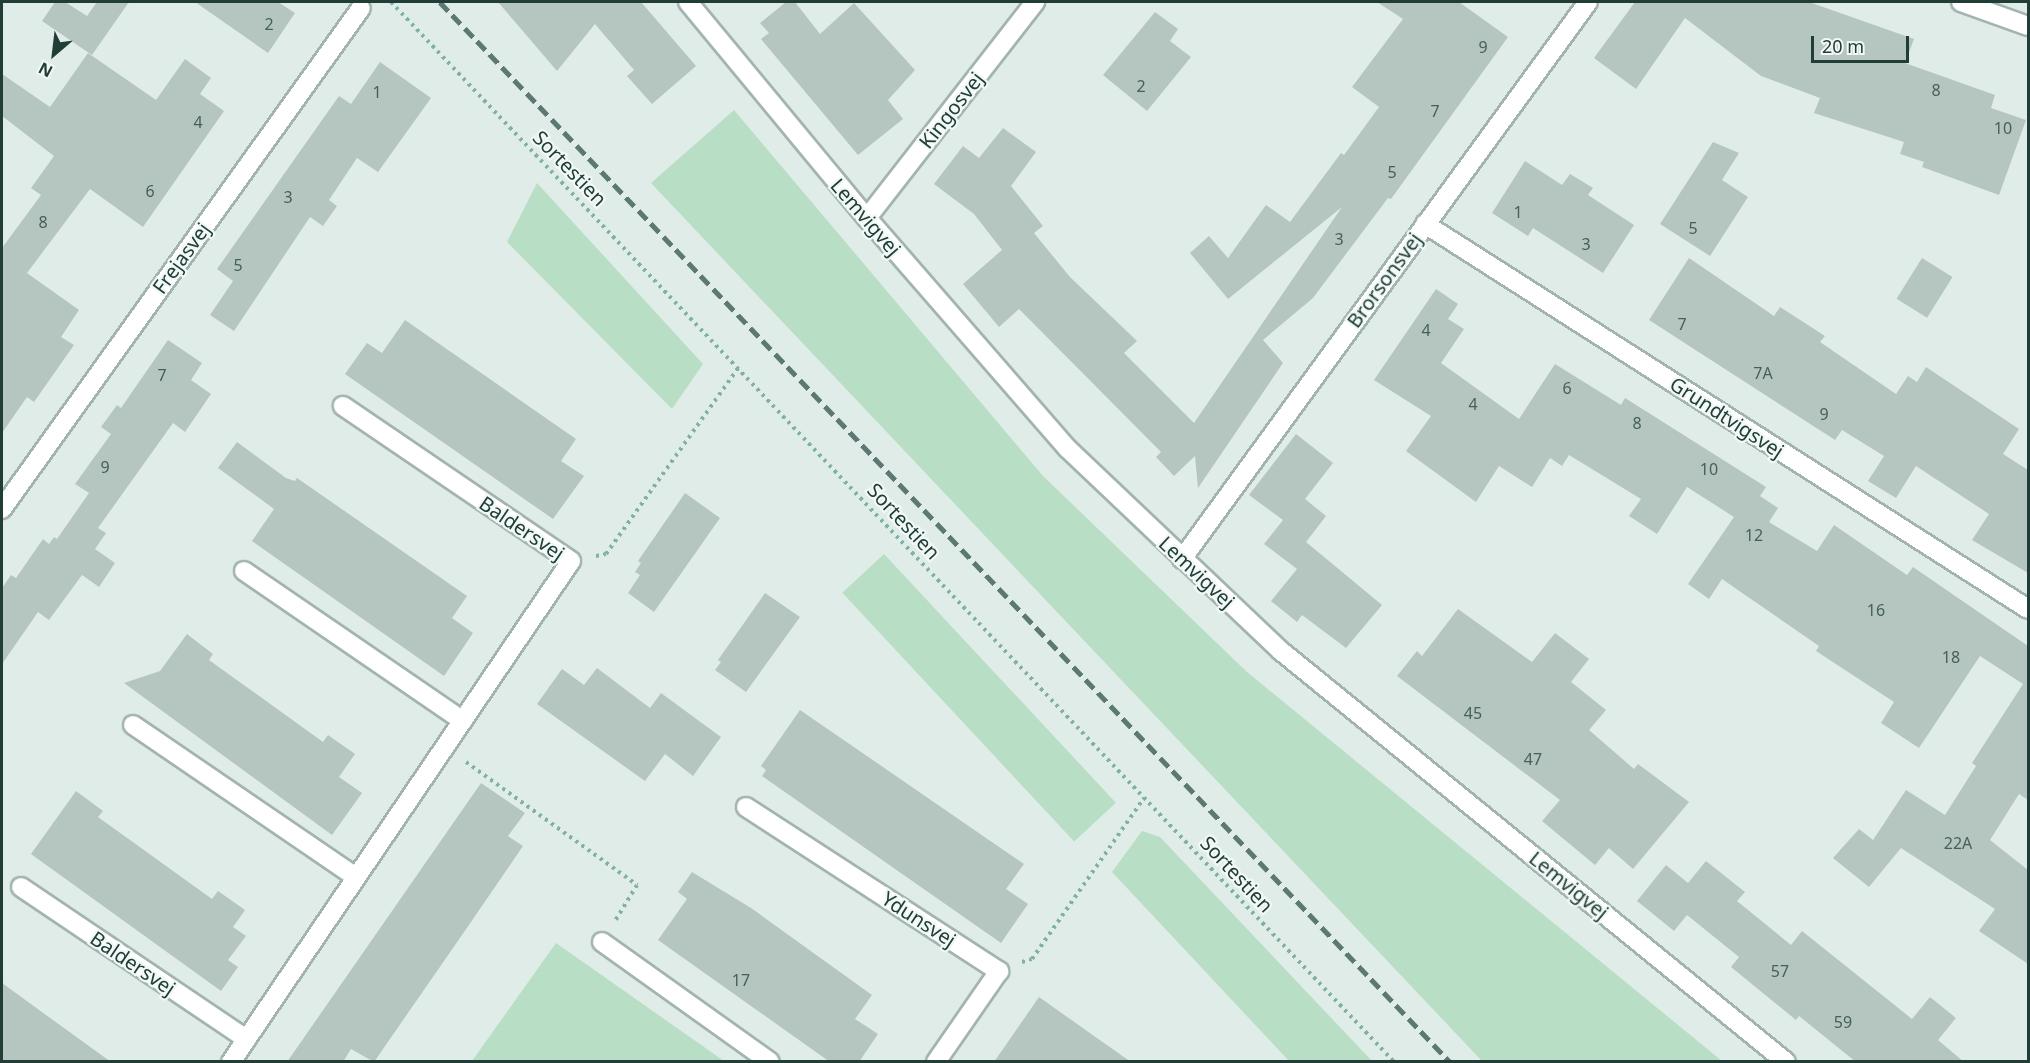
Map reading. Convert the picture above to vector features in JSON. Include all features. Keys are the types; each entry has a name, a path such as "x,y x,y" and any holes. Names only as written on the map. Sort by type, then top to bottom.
{"street":[{"name":"Lemvigvej","path":"688,2 867,218 1068,449 1281,651 1786,1062"},
{"name":"Kingosvej","path":"867,218 1035,2"},
{"name":"Brorsonsvej","path":"1182,559 1588,2"},
{"path":"1961,2 2028,26"},
{"name":"Frejasvej","path":"2,509 361,8"},
{"name":"Grundtvigsvej","path":"1425,224 2028,609"},
{"name":"Baldersvej","path":"231,1062 571,561 343,406"},
{"path":"243,571 463,721"},
{"path":"133,725 356,877"},
{"name":"Ydunsvej","path":"746,807 999,970"},
{"name":"Baldersvej","path":"21,886 246,1039"},
{"path":"602,942 770,1062"},
{"path":"936,1062 999,970"}],"path":[{"name":"Sortestien","path":"391,2 1394,1062"},
{"path":"571,561 606,554 739,368"},
{"path":"445,747 637,885 602,942"},
{"path":"999,970 1032,959 1144,798"}],"green space":[{"path":"734,110 1043,476 1247,672 1722,1061 1482,1061 651,183"},
{"path":"537,183 703,364 672,409 507,242"},
{"path":"884,554 1116,803 1074,842 842,593"},
{"path":"1142,831 1160,837 1372,1061 1289,1061 1112,872"},
{"path":"556,943 724,1061 472,1061"}],"building":[{"path":"55,2 65,2 87,16 97,2 129,2 92,55 42,21"},
{"path":"195,2 278,2 295,13 268,53"},
{"path":"498,2 641,2 696,66 652,104 627,76 634,70 595,24 557,71"},
{"path":"786,2 795,2 820,34 854,3 915,70 888,100 903,119 858,155 761,39 769,33 760,23"},
{"path":"1377,2 1459,2 1508,37 1391,199 1388,198 1313,298 1263,340 1283,363 1198,488 1195,456 1174,476 1156,457 1161,452 1019,309 999,327 963,284 1002,250 974,214 934,184 963,146 979,158 1003,128 1036,152 1011,186 1043,226 1034,233 1070,277 1137,341 1124,353 1194,423 1342,207 1228,299 1190,253 1209,236 1228,258 1266,205 1290,222 1341,153 1344,155 1379,107 1352,87 1403,19"},
{"path":"1635,2 1809,2 1914,39 1905,63 1995,95 1991,108 2026,120 1999,195 1922,167 1924,162 1900,154 1904,142 1814,113 1820,98 1761,76 1685,18 1636,89 1594,58"},
{"path":"1155,12 1178,29 1170,41 1191,57 1147,111 1103,75"},
{"path":"88,53 156,100 185,59 211,78 200,94 224,111 143,227 90,189 27,273 79,310 61,337 74,345 34,402 27,397 2,433 2,248 41,195 31,188 54,156 2,116 2,74 50,107"},
{"path":"380,62 431,98 378,172 357,158 329,200 337,206 323,226 310,217 234,331 210,315 233,281 217,269 339,96 351,104"},
{"path":"1713,142 1739,153 1722,180 1748,197 1710,256 1660,224"},
{"path":"1525,161 1562,185 1570,174 1593,188 1588,195 1634,225 1603,273 1533,228 1528,236 1492,213"},
{"path":"1689,258 1774,316 1780,307 1825,336 1820,342 1896,394 1908,376 1917,382 1926,367 2019,429 2003,454 2028,470 2028,573 1972,540 1989,514 1916,466 1896,498 1868,481 1884,456 1842,430 1835,440 1649,320"},
{"path":"1922,258 1953,277 1927,318 1897,299"},
{"path":"1436,289 1458,304 1448,319 1464,329 1441,363 1519,419 1555,364 1621,405 1625,398 1766,487 1760,496 1778,508 1769,522 1817,551 1834,525 1907,575 1913,567 2028,646 2028,800 2019,794 1990,840 2028,870 2028,964 1979,931 1995,909 1901,848 1869,887 1833,858 1859,829 1873,840 1906,790 1945,815 1976,766 1972,763 2023,684 1980,656 1919,748 1881,723 1894,702 1816,651 1819,646 1722,579 1709,599 1688,584 1734,517 1687,487 1657,534 1629,516 1641,499 1569,455 1562,466 1550,458 1532,487 1499,466 1476,502 1406,451 1431,416 1374,380"},
{"path":"405,320 576,439 561,461 584,476 553,519 345,374 367,343 382,353"},
{"path":"168,340 202,363 191,380 211,394 185,432 173,423 98,528 106,533 95,549 115,563 99,587 82,575 49,620 38,612 2,664 2,588 11,575 16,578 43,539 49,544 54,537 57,539 89,493 75,484 111,434 101,427 117,405 121,408"},
{"path":"1296,434 1333,463 1305,499 1326,516 1306,542 1382,605 1346,648 1302,615 1297,622 1271,601 1297,569 1264,544 1283,520 1249,495"},
{"path":"237,442 286,478 295,481 297,478 467,596 452,618 473,633 444,676 252,541 274,509 218,468"},
{"path":"685,493 720,518 654,612 628,593 640,575 635,572 641,563 638,561"},
{"path":"765,593 800,617 746,692 715,670 721,662 718,660"},
{"path":"1458,609 1532,662 1555,633 1589,659 1571,682 1606,710 1589,730 1634,769 1638,764 1689,802 1633,869 1609,848 1595,865 1542,821 1560,800 1397,676 1417,651 1422,656"},
{"path":"187,634 213,654 209,660 323,742 328,735 355,754 339,777 362,793 332,835 124,683 160,671"},
{"path":"597,668 650,708 661,693 721,737 693,776 665,754 645,781 537,704 562,669 584,685"},
{"path":"800,710 1024,864 1006,889 1028,904 1001,943 762,776 766,770 761,766"},
{"path":"481,783 525,813 508,836 523,846 374,1062 351,1049 343,1062 287,1062"},
{"path":"76,791 103,811 98,817 212,899 218,891 245,910 233,927 246,936 228,960 238,967 221,991 31,854"},
{"path":"1706,861 1745,892 1737,901 1791,945 1802,931 1912,1019 1930,997 1956,1018 1938,1040 1964,1062 1856,1062 1799,1016 1796,1020 1731,967 1739,957 1687,915 1674,931 1637,901 1666,865 1688,883"},
{"path":"692,872 751,908 872,995 855,1019 878,1034 859,1062 830,1062 658,940 687,899 678,892"},
{"path":"2,983 35,1007 111,1062 2,1062"},
{"path":"1039,997 1087,1031 1131,1062 994,1062"}],"railway":[{"path":"440,2 1450,1062"}]}
